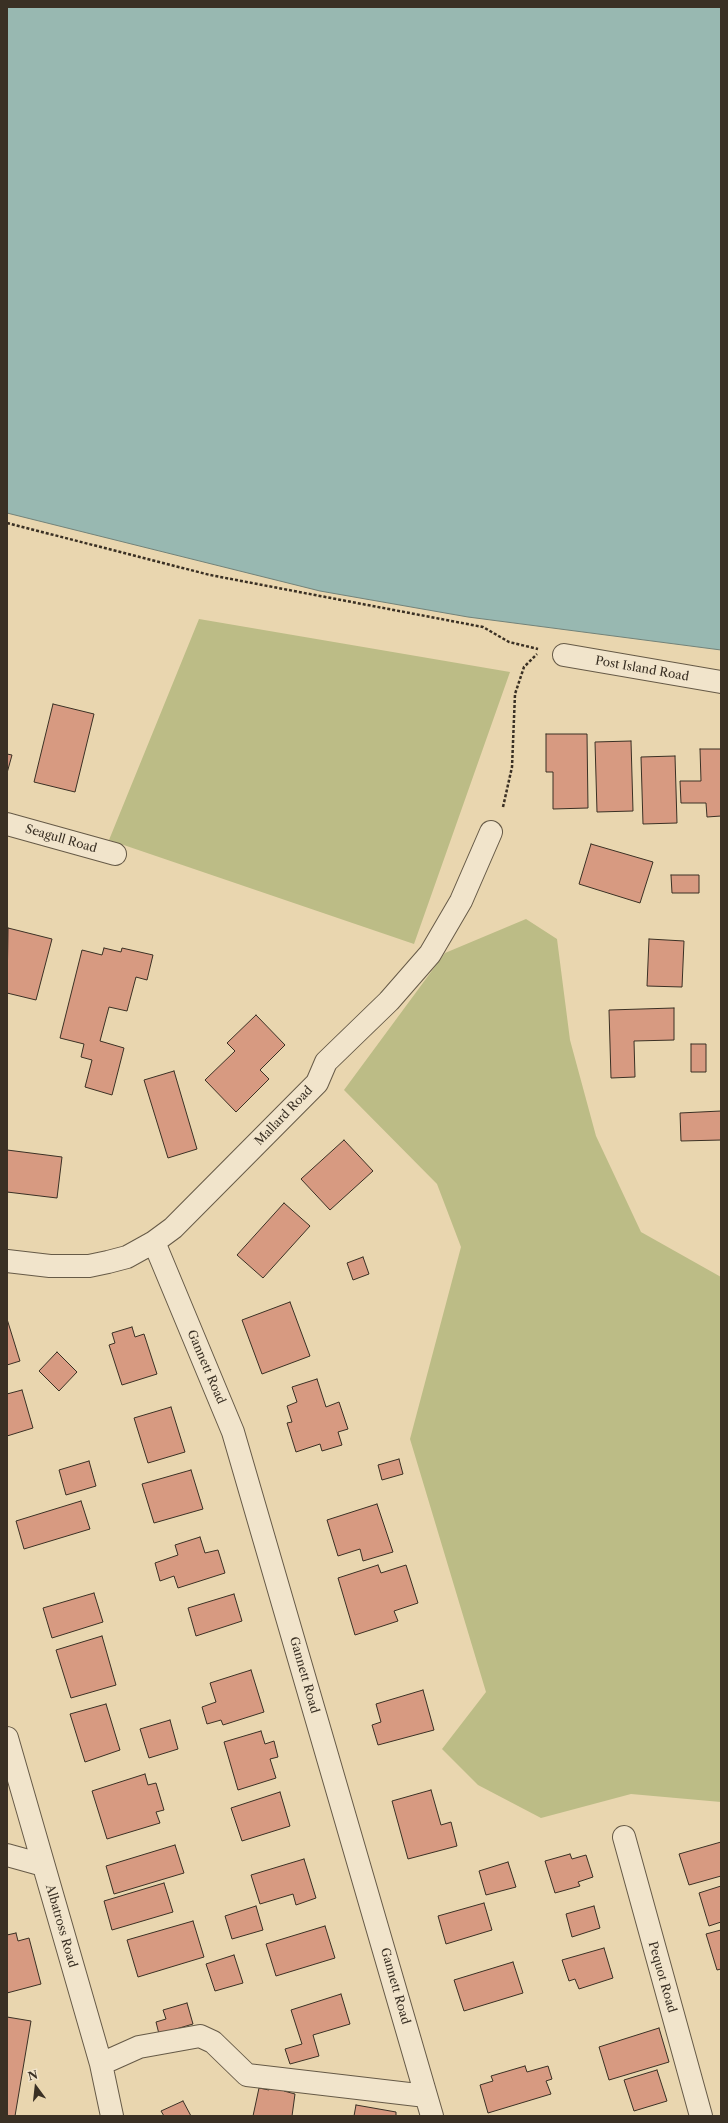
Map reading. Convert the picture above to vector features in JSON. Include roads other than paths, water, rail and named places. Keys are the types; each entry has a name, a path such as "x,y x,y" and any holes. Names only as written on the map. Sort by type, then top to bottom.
{"street":[{"name":"Post Island Road","path":"564,655 721,682"},
{"name":"Seagull Road","path":"7,824 115,854"},
{"name":"Mallard Road","path":"7,1261 50,1266 89,1266 126,1257 154,1242 173,1228 317,1083 326,1062 389,1001 430,954 461,901 491,832"},
{"name":"Gannett Road","path":"154,1242 233,1432 429,2106"},
{"name":"Albatross Road","path":"7,1738 101,2064 112,2116"},
{"name":"Pequot Road","path":"624,1837 701,2116"},
{"path":"7,1855 43,1865"},
{"path":"101,2064 139,2047 200,2036 213,2042 247,2075 429,2106"}],"water":[{"path":"7,7 721,7 721,650 468,617 320,591 7,513"}]}
